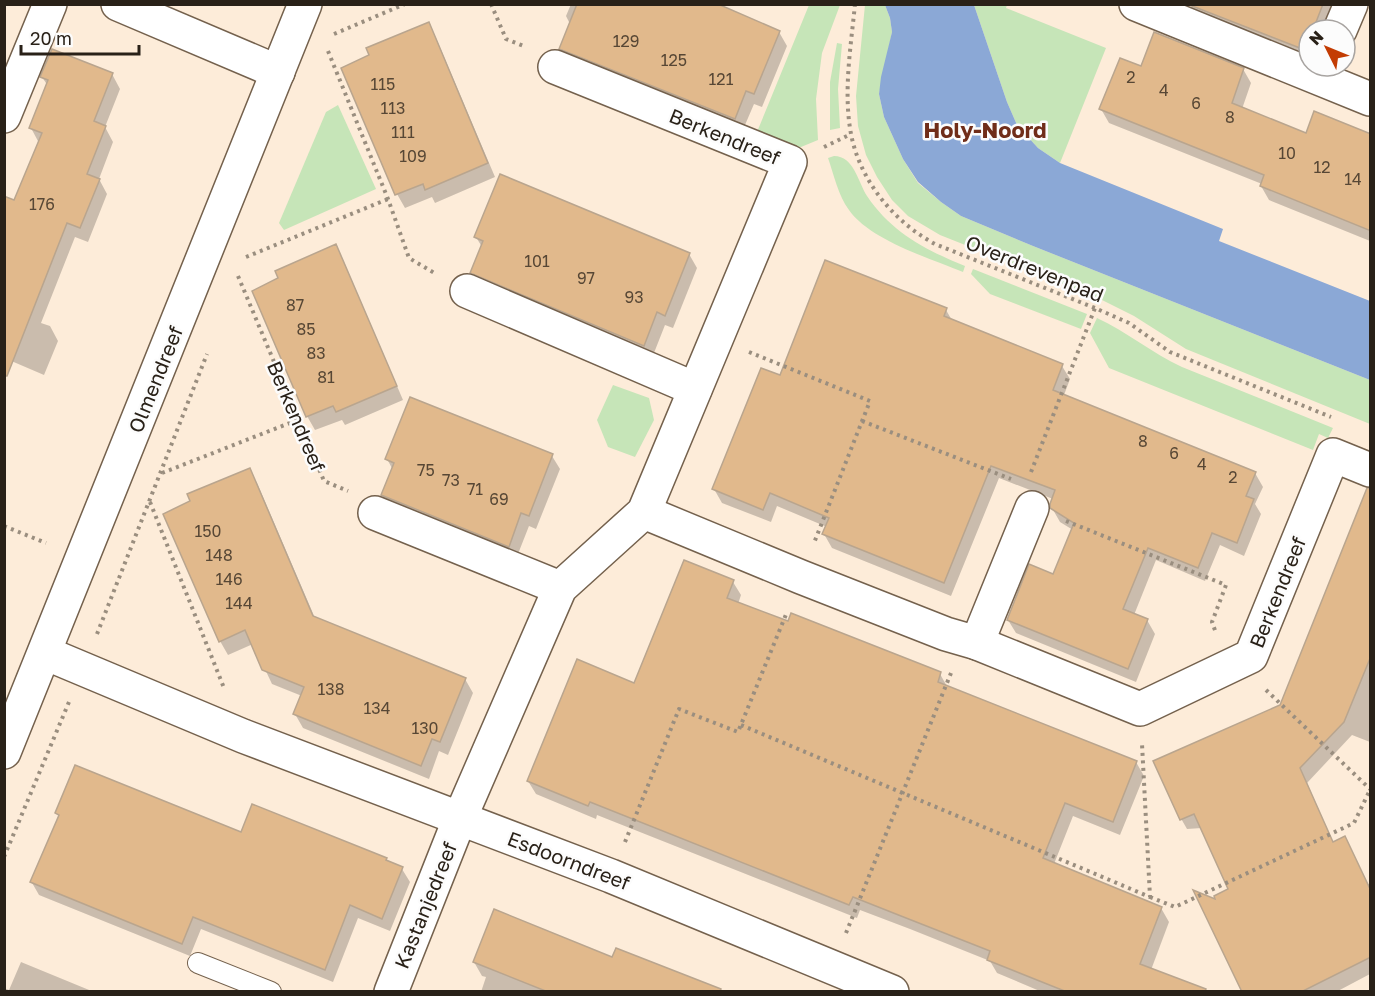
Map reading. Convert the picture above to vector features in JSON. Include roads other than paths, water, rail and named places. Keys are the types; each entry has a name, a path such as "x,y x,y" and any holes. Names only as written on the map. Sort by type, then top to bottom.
{"street":[{"path":"4,116 50,4"},
{"path":"118,4 278,72"},
{"name":"Olmendreef","path":"4,752 305,4"},
{"path":"1136,4 1297,63"},
{"name":"Berkendreef","path":"460,818 560,588 644,512 790,162 555,67"},
{"path":"1332,78 1371,99"},
{"path":"467,291 695,389"},
{"name":"Berkendreef","path":"977,643 1140,710 1251,656 1333,454 1371,470"},
{"path":"644,512 812,582 946,634 977,643 1029,496"},
{"path":"375,513 560,588"},
{"name":"Esdoorndreef","path":"45,653 243,736 611,876 879,989"},
{"name":"Kastanjedreef","path":"391,992 460,818"}],"lane":[{"path":"198,963 271,992"}],"water":[{"path":"885,5 974,5 1017,125 1038,148 1060,163 1223,229 1219,241 1370,301 1370,380 1033,246 961,216 941,202 918,182 903,159 884,117 879,94 892,32"}],"district":[{"name":"Holy-Noord","path":"985,129"}]}
